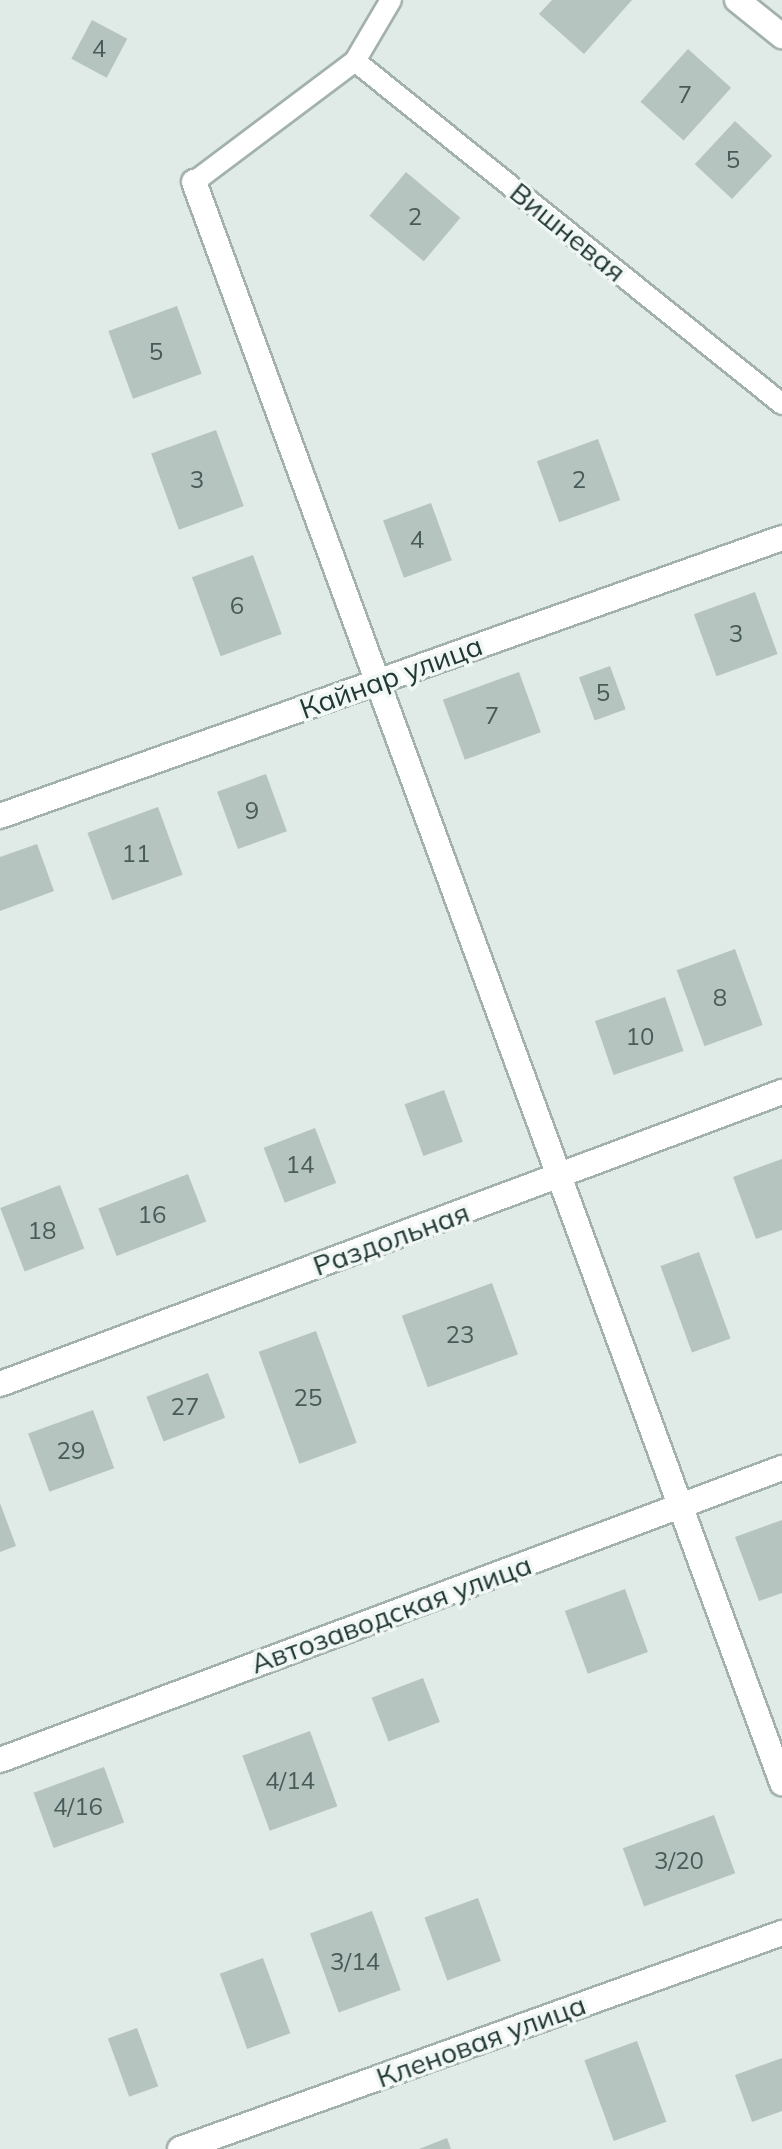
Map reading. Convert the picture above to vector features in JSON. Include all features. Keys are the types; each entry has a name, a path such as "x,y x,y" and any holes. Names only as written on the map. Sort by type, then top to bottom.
{"street":[{"path":"737,0 782,36"},
{"path":"194,182 782,1783"},
{"name":"Кайнар улица","path":"0,816 782,538"},
{"name":"Раздольная","path":"0,1384 782,1092"},
{"name":"Автозаводская улица","path":"0,1760 782,1468"},
{"name":"Кленовая улица","path":"180,2149 782,1933"}],"lane":[{"path":"194,182 355,61 391,0"},
{"name":"Вишневая","path":"355,61 782,404"}],"building":[{"path":"552,0 632,0 584,54 539,14"},
{"path":"92,20 127,39 107,78 71,59"},
{"path":"688,49 731,88 684,141 640,102"},
{"path":"735,121 772,156 732,199 695,164"},
{"path":"406,172 460,218 424,261 369,216"},
{"path":"177,306 202,374 133,399 108,331"},
{"path":"216,430 244,506 179,530 151,454"},
{"path":"598,439 620,500 559,522 537,461"},
{"path":"431,503 452,560 404,578 383,520"},
{"path":"253,555 282,634 221,656 192,577"},
{"path":"755,592 778,654 716,676 694,614"},
{"path":"610,666 626,709 595,721 579,677"},
{"path":"519,672 541,732 465,760 443,700"},
{"path":"266,774 287,831 238,849 217,792"},
{"path":"158,807 183,875 112,900 88,833"},
{"path":"37,844 54,891 0,911 0,857"},
{"path":"735,949 763,1025 704,1046 677,970"},
{"path":"665,997 684,1051 614,1075 595,1021"},
{"path":"444,1090 463,1142 423,1156 405,1104"},
{"path":"315,1128 336,1183 285,1203 264,1148"},
{"path":"782,1159 782,1230 756,1239 733,1177"},
{"path":"188,1174 206,1222 117,1256 98,1208"},
{"path":"60,1185 84,1248 25,1271 0,1208"},
{"path":"699,1252 730,1338 692,1352 660,1266"},
{"path":"492,1283 518,1354 428,1387 402,1316"},
{"path":"316,1331 357,1443 299,1464 259,1352"},
{"path":"208,1373 225,1418 164,1441 146,1397"},
{"path":"93,1410 114,1468 49,1492 28,1434"},
{"path":"0,1503 16,1546 0,1552"},
{"path":"782,1520 782,1593 759,1601 735,1537"},
{"path":"625,1589 648,1652 588,1674 565,1611"},
{"path":"423,1678 440,1722 388,1742 372,1698"},
{"path":"310,1731 337,1806 270,1831 242,1756"},
{"path":"104,1767 124,1822 54,1848 34,1793"},
{"path":"714,1815 735,1873 644,1906 623,1848"},
{"path":"478,1898 501,1961 447,1980 424,1917"},
{"path":"372,1911 401,1990 339,2013 310,1934"},
{"path":"263,1958 290,2033 247,2049 220,1974"},
{"path":"137,2028 158,2086 129,2097 108,2039"},
{"path":"637,2041 666,2122 614,2141 584,2060"},
{"path":"782,2058 782,2111 752,2122 735,2075"},
{"path":"447,2138 451,2149 419,2149"}]}
